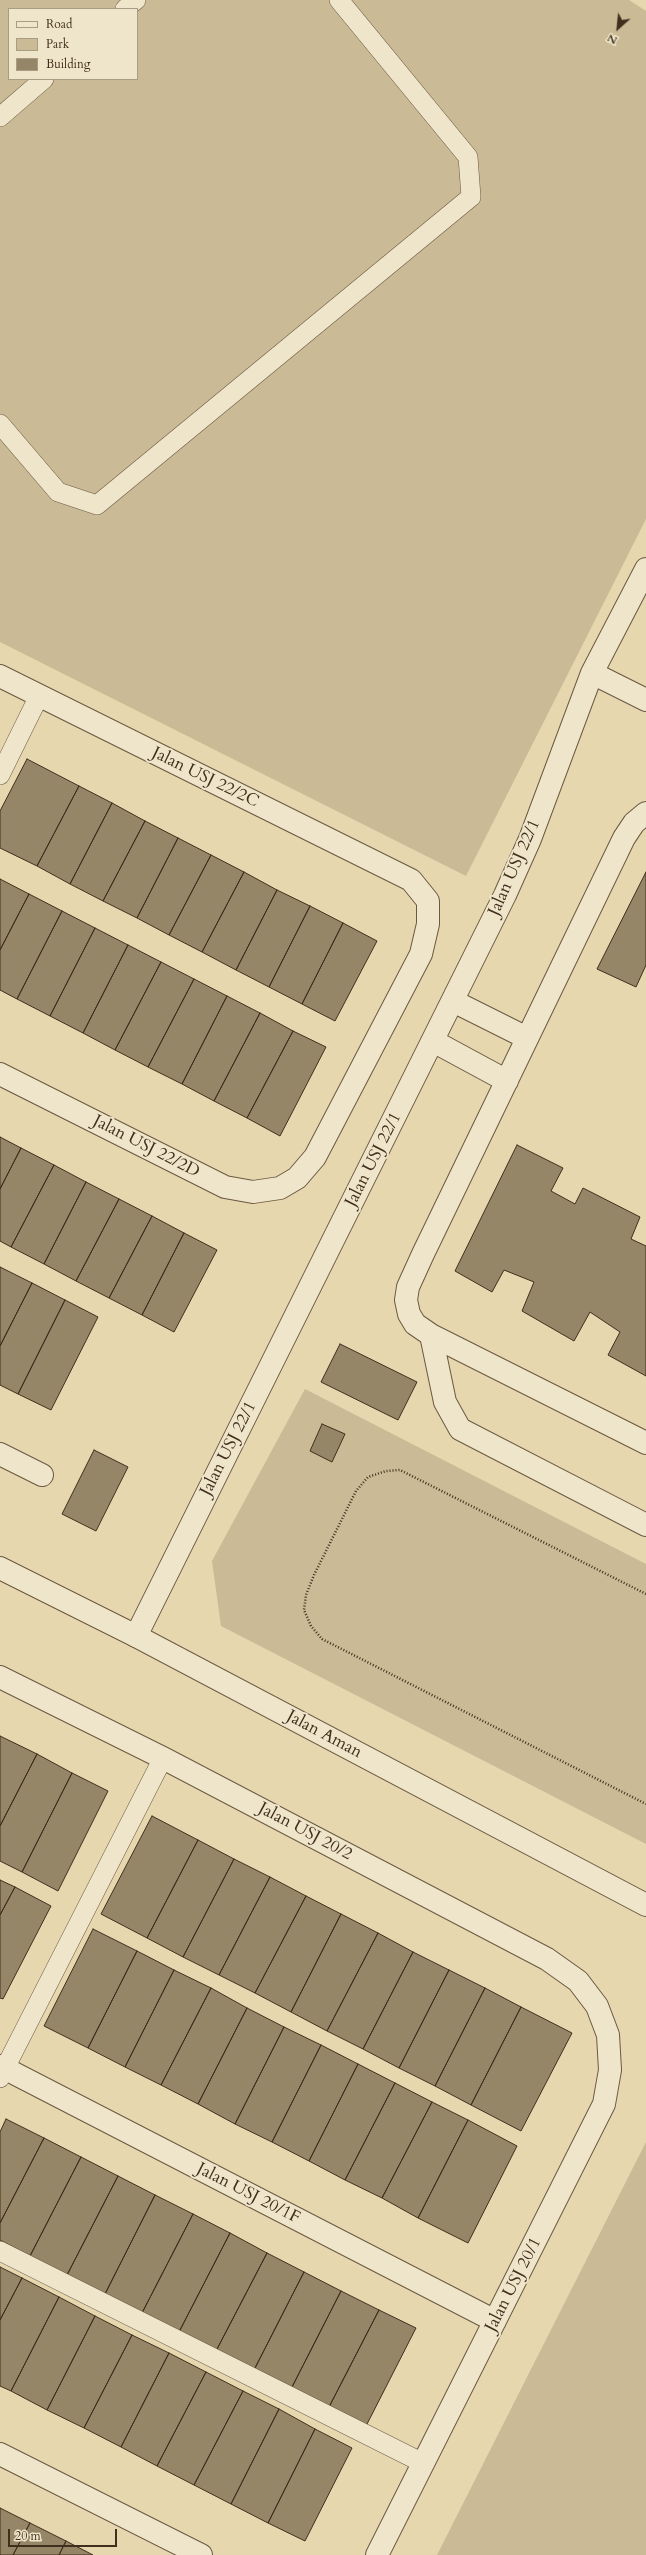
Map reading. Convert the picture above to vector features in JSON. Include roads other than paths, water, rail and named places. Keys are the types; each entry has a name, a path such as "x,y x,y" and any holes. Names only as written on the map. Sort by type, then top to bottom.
{"street":[{"name":"Jalan USJ 22/1","path":"136,1636 505,895 530,839 592,673 646,569"},
{"path":"592,673 646,700"},
{"name":"Jalan USJ 22/2C","path":"0,676 411,880 428,901 428,924 420,954 314,1156 297,1178"},
{"path":"646,813 634,823 624,838 408,1287 406,1300 409,1314 415,1324 431,1335 646,1443"},
{"path":"453,1000 527,1038"},
{"path":"433,1041 507,1081"},
{"name":"Jalan USJ 22/2D","path":"0,1074 225,1187 254,1192 280,1188 297,1178"},
{"path":"431,1335 445,1402 460,1429 646,1525"},
{"path":"0,1454 42,1475"},
{"name":"Jalan Aman","path":"0,1568 136,1636 646,1905"},
{"name":"Jalan USJ 20/2","path":"0,1677 163,1758 547,1960 578,1981 597,2006"},
{"name":"Jalan USJ 20/1","path":"377,2555 604,2104 610,2070 608,2035 597,2006"},
{"name":"Jalan USJ 20/1F","path":"2,2071 495,2321"},
{"path":"0,2454 200,2555"}],"lane":[{"path":"126,8 136,0"},
{"path":"0,424 58,492 98,505 471,197 468,157 339,0"},
{"path":"0,117 43,80"},
{"path":"0,775 39,696"},
{"path":"2,2071 163,1758"},
{"path":"0,2251 423,2463"}]}
